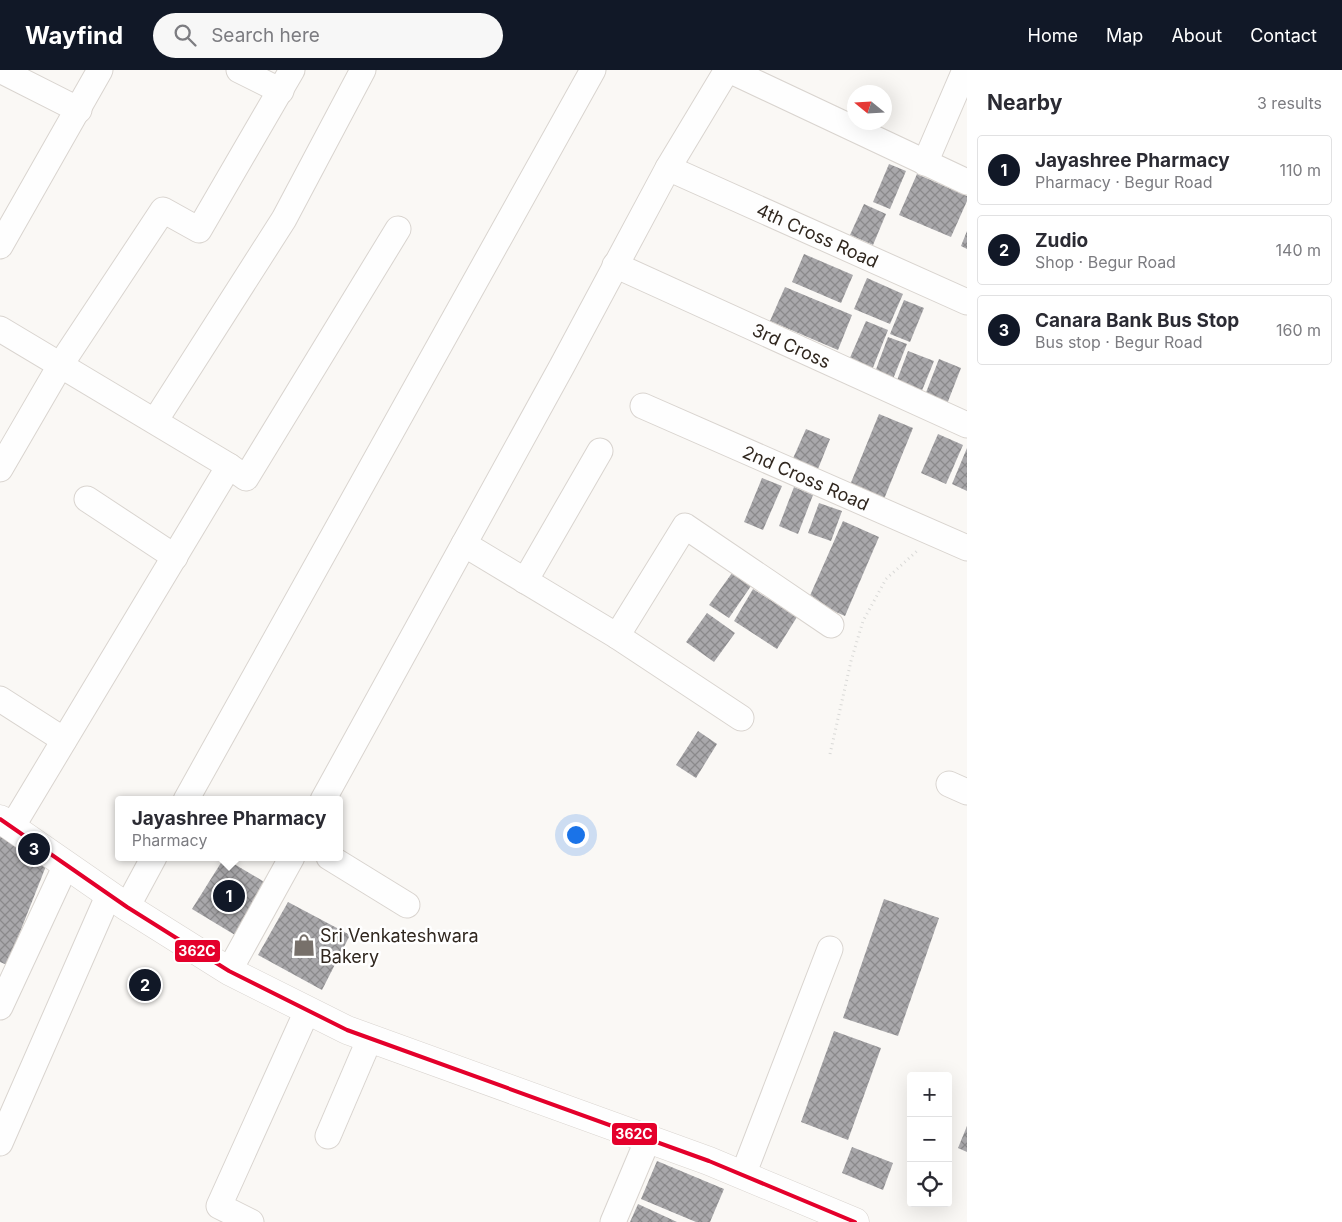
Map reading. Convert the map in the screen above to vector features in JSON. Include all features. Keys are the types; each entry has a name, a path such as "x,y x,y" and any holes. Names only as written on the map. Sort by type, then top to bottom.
{"main road":[{"path":"6,823 118,901 229,971 348,1030 648,1139 743,1175 855,1222"}],"street":[{"path":"0,70 79,110"},
{"path":"0,246 79,110 100,70"},
{"path":"0,469 61,364 163,210 200,230 287,80 239,70"},
{"path":"155,421 284,219 363,70"},
{"path":"188,796 592,70"},
{"path":"326,796 668,168 728,70 967,182"},
{"path":"925,162 965,70"},
{"name":"4th Cross Road","path":"668,168 967,302"},
{"path":"0,329 61,364 246,478 398,229"},
{"name":"3rd Cross","path":"615,265 967,425"},
{"name":"2nd Cross Road","path":"643,406 937,535 966,545"},
{"path":"525,581 600,451"},
{"path":"6,823 64,740 229,466"},
{"path":"87,499 175,557"},
{"path":"617,636 685,526 831,625"},
{"path":"464,544 617,636 741,718"},
{"path":"0,699 64,740"},
{"path":"0,1143 118,901 151,861"},
{"path":"229,971 290,861"},
{"path":"336,861 407,905"},
{"path":"0,1007 66,865"},
{"path":"743,1175 830,949"},
{"path":"251,1222 219,1206 308,1011"},
{"path":"328,1136 370,1038"},
{"path":"613,1222 648,1139"}],"path":[{"path":"830,754 851,661 863,621 886,579 937,535"}],"building":[{"path":"889,164 906,171 890,209 873,202"},
{"path":"917,174 967,196 967,201 951,237 899,215"},
{"path":"864,204 886,214 873,245 850,235"},
{"path":"967,231 967,249 961,246"},
{"path":"804,254 853,275 841,303 792,282"},
{"path":"867,278 903,294 890,324 854,309"},
{"path":"785,287 852,315 838,350 770,321"},
{"path":"904,300 924,308 910,342 890,334"},
{"path":"866,321 888,330 872,370 849,360"},
{"path":"888,337 907,344 893,379 875,372"},
{"path":"908,351 934,361 921,393 896,383"},
{"path":"939,359 961,368 947,404 925,395"},
{"path":"879,414 913,428 884,499 850,485"},
{"path":"806,429 830,439 816,474 791,463"},
{"path":"938,434 963,445 946,484 921,473"},
{"path":"967,448 967,491 952,484"},
{"path":"762,478 782,486 763,530 744,522"},
{"path":"794,487 813,495 798,534 779,526"},
{"path":"819,503 842,511 831,541 808,533"},
{"path":"843,521 879,537 845,616 808,600"},
{"path":"732,573 751,586 729,618 709,605"},
{"path":"753,589 797,617 777,649 734,621"},
{"path":"707,613 735,633 714,662 686,642"},
{"path":"698,731 717,744 696,778 676,765"},
{"path":"0,835 48,861 7,965 0,962"},
{"path":"222,861 229,861 266,883 235,935 192,909"},
{"path":"884,899 939,918 898,1036 843,1018"},
{"name":"Sri Venkateshwara Bakery","path":"288,902 350,935 322,990 258,955"},
{"path":"834,1031 881,1048 848,1140 801,1122"},
{"path":"967,1126 967,1152 958,1148"},
{"path":"852,1147 893,1163 883,1190 842,1173"},
{"path":"657,1161 724,1189 710,1222 696,1222 641,1199"},
{"path":"638,1204 677,1222 630,1222"}],"transit line":[{"name":"362C","path":"0,819 127,907 229,971 347,1030 709,1161 855,1222"}],"place":[{"name":"Canara Bank Bus Stop","path":"34,849"},
{"name":"Jayashree Pharmacy","path":"229,896"},
{"name":"Sri Venkateshwara Bakery","path":"304,945"},
{"name":"Zudio","path":"145,985"}]}
